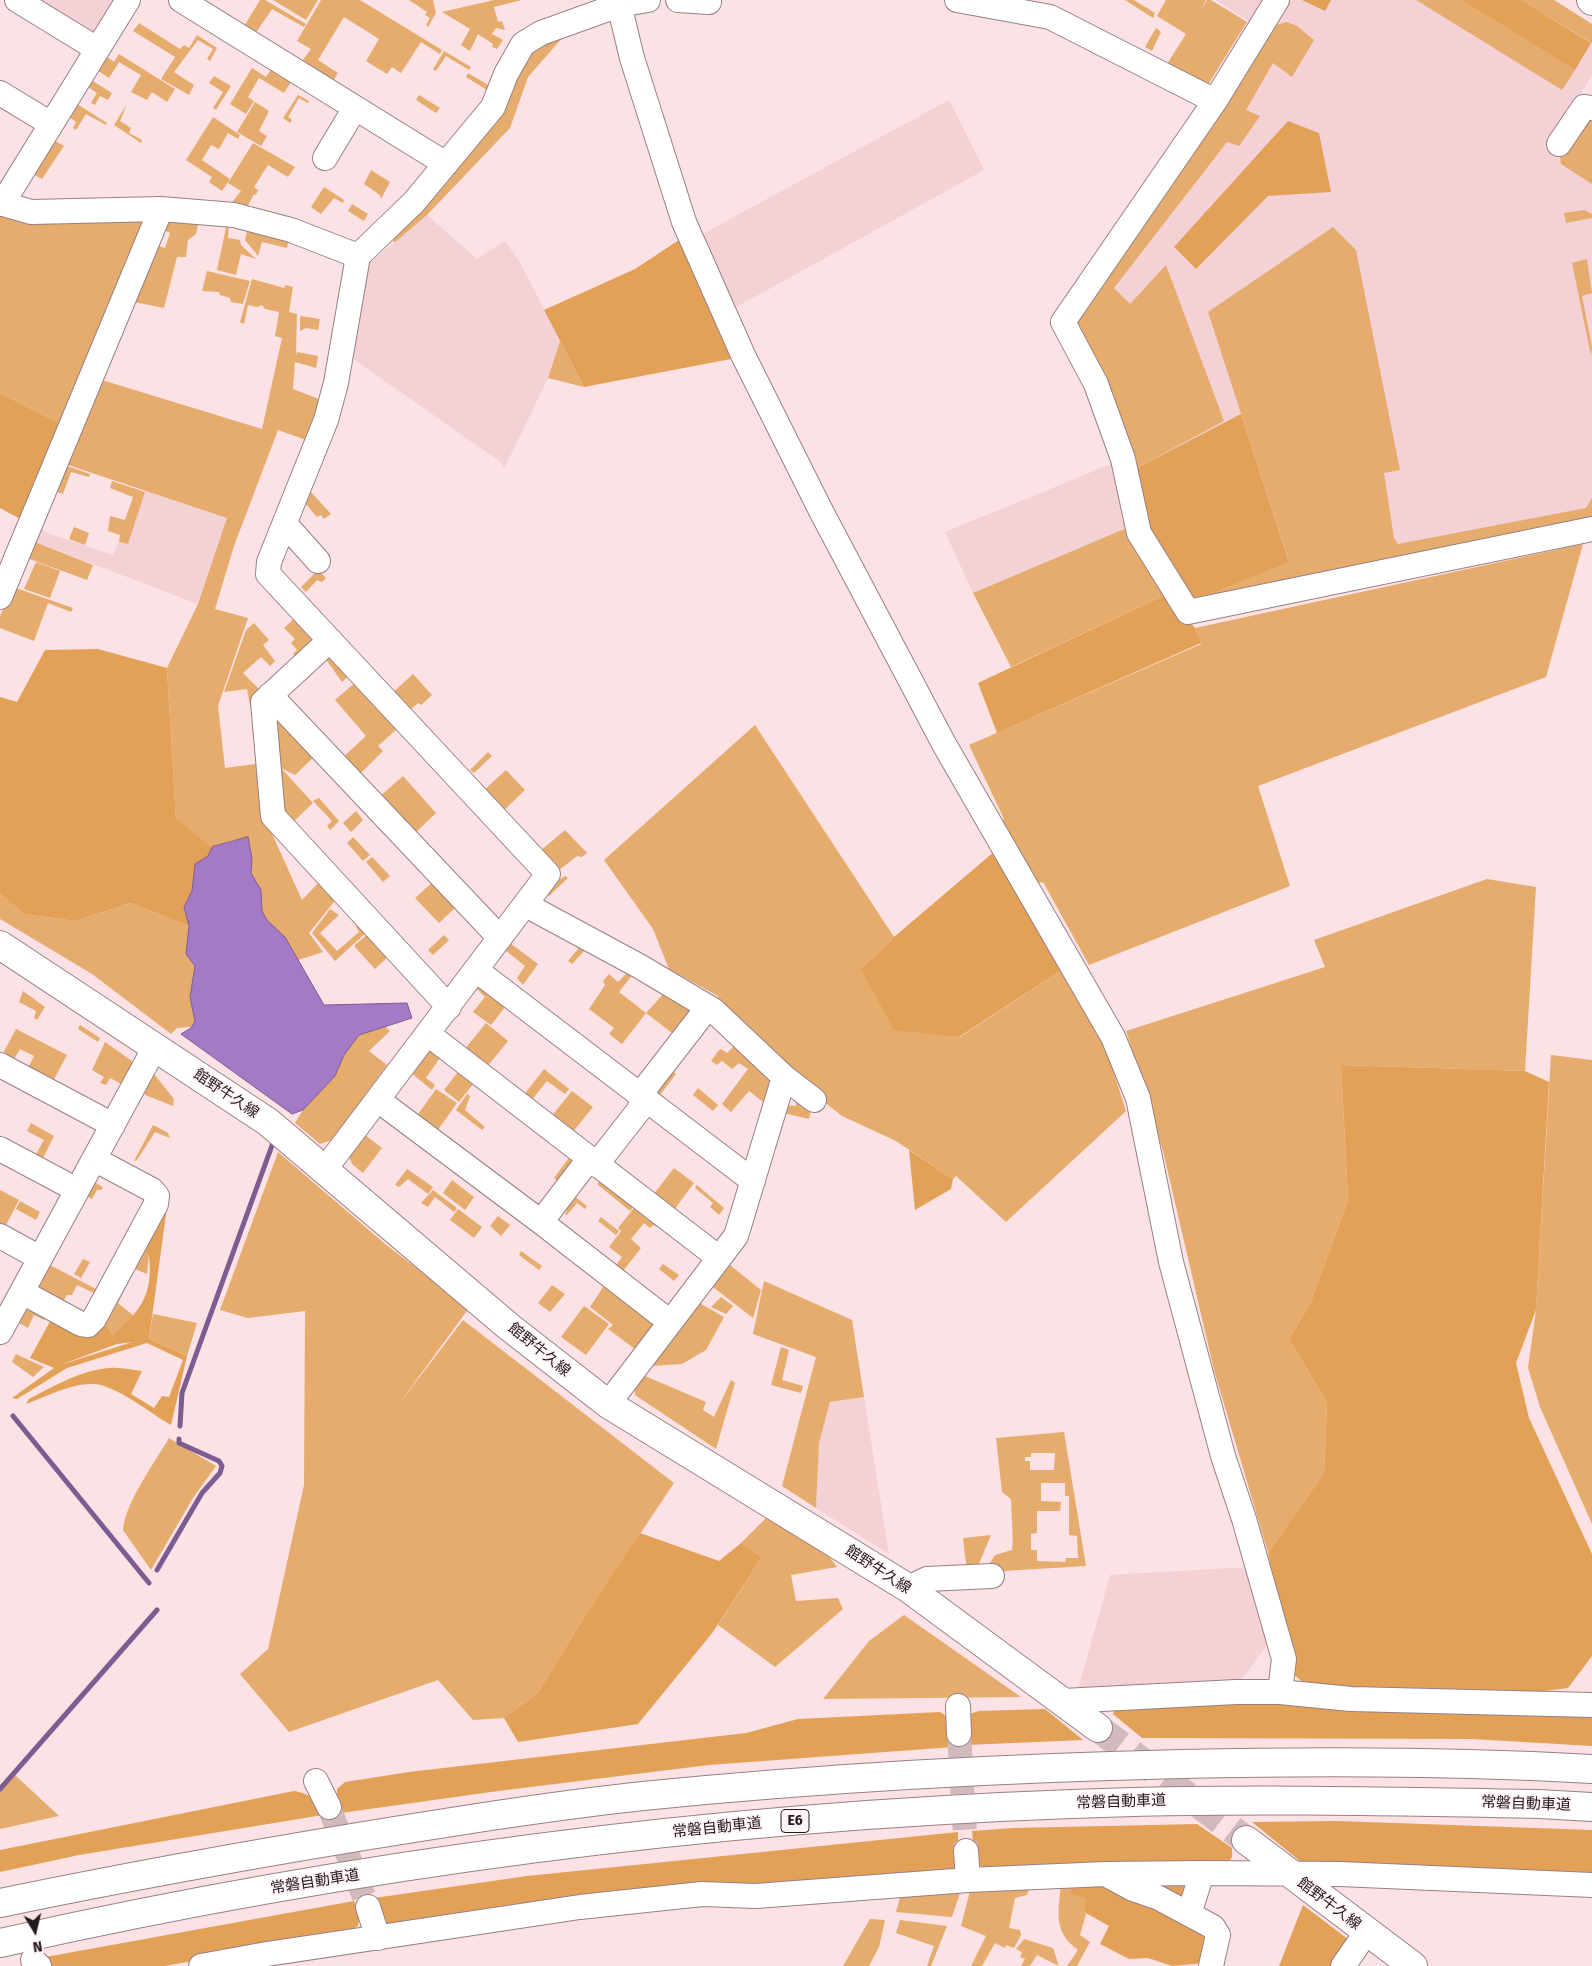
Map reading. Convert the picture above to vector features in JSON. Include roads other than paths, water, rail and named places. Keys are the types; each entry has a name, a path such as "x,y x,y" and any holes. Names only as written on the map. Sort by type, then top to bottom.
{"main road":[{"name":"館野牛久線","path":"0,945 268,1122 508,1326 608,1404 908,1588 1098,1728"},
{"path":"0,1903 257,1853 455,1821 639,1797 767,1785 916,1774 1192,1764 1352,1762 1592,1769"},
{"name":"常磐自動車道","path":"4,1942 131,1915 325,1880 644,1836 772,1823 1070,1804 1212,1800 1530,1804 1592,1807"},
{"name":"館野牛久線","path":"1246,1840 1366,1933 1413,1966"},
{"path":"0,1892 63,1890"}],"street":[{"path":"17,0 97,49"},
{"path":"128,0 1,203 31,212 161,209 234,215 290,230 358,256"},
{"path":"181,0 446,164"},
{"path":"325,1169 548,874 268,574 269,562 326,420 334,393 358,256 414,202 493,107 506,74 523,44 541,33 618,3 648,0"},
{"path":"678,0 709,2 709,0"},
{"path":"957,0 1010,5 1050,17 1215,101"},
{"path":"1277,0 1215,101 1063,322 1096,384 1122,459 1139,533 1188,612 1592,529"},
{"path":"618,3 650,116 684,222 743,355 825,518 944,744 1113,1037 1138,1098 1171,1262 1222,1456 1244,1519 1284,1659 1280,1692"},
{"path":"0,93 51,124"},
{"path":"1558,144 1584,107 1592,108"},
{"path":"325,158 355,108"},
{"path":"0,597 161,209"},
{"path":"285,524 318,562"},
{"path":"330,640 263,702 273,816 448,1007"},
{"path":"270,695 500,938"},
{"path":"526,905 639,966 708,1007 784,1077 814,1100"},
{"path":"476,970 753,1181"},
{"path":"541,1222 638,1110 646,1087 708,1007"},
{"path":"428,1034 719,1258"},
{"path":"1,1326 22,1292 155,1047"},
{"path":"0,1065 113,1125"},
{"path":"608,1404 736,1236 784,1077"},
{"path":"378,1100 541,1222 670,1322"},
{"path":"0,1149 77,1190"},
{"path":"22,1292 81,1324 88,1324 94,1319 156,1204 157,1196 152,1190 94,1159"},
{"path":"0,1236 40,1258"},
{"path":"908,1588 926,1580 992,1576"},
{"path":"1063,1701 1280,1692 1351,1699 1592,1705"},
{"path":"958,1706 959,1734"},
{"path":"316,1781 329,1808"},
{"path":"966,1851 968,1880"},
{"path":"1189,1914 1202,1873"},
{"path":"201,1966 580,1908 702,1894 756,1896 968,1880 1105,1874 1202,1873 1340,1874 1592,1885"},
{"path":"1105,1874 1214,1927 1218,1935 1211,1966"},
{"path":"368,1906 378,1938"},
{"path":"1344,1966 1366,1933"}],"waterway":[{"path":"180,1426 182,1393 274,1140"},
{"path":"13,1416 149,1583"},
{"path":"157,1570 202,1493 220,1473 222,1466 219,1461 179,1443 179,1439"},
{"path":"0,1789 157,1610"}],"tunnel":[{"path":"1098,1728 1246,1840"},
{"path":"959,1734 966,1851"},
{"path":"329,1807 368,1907"}]}
